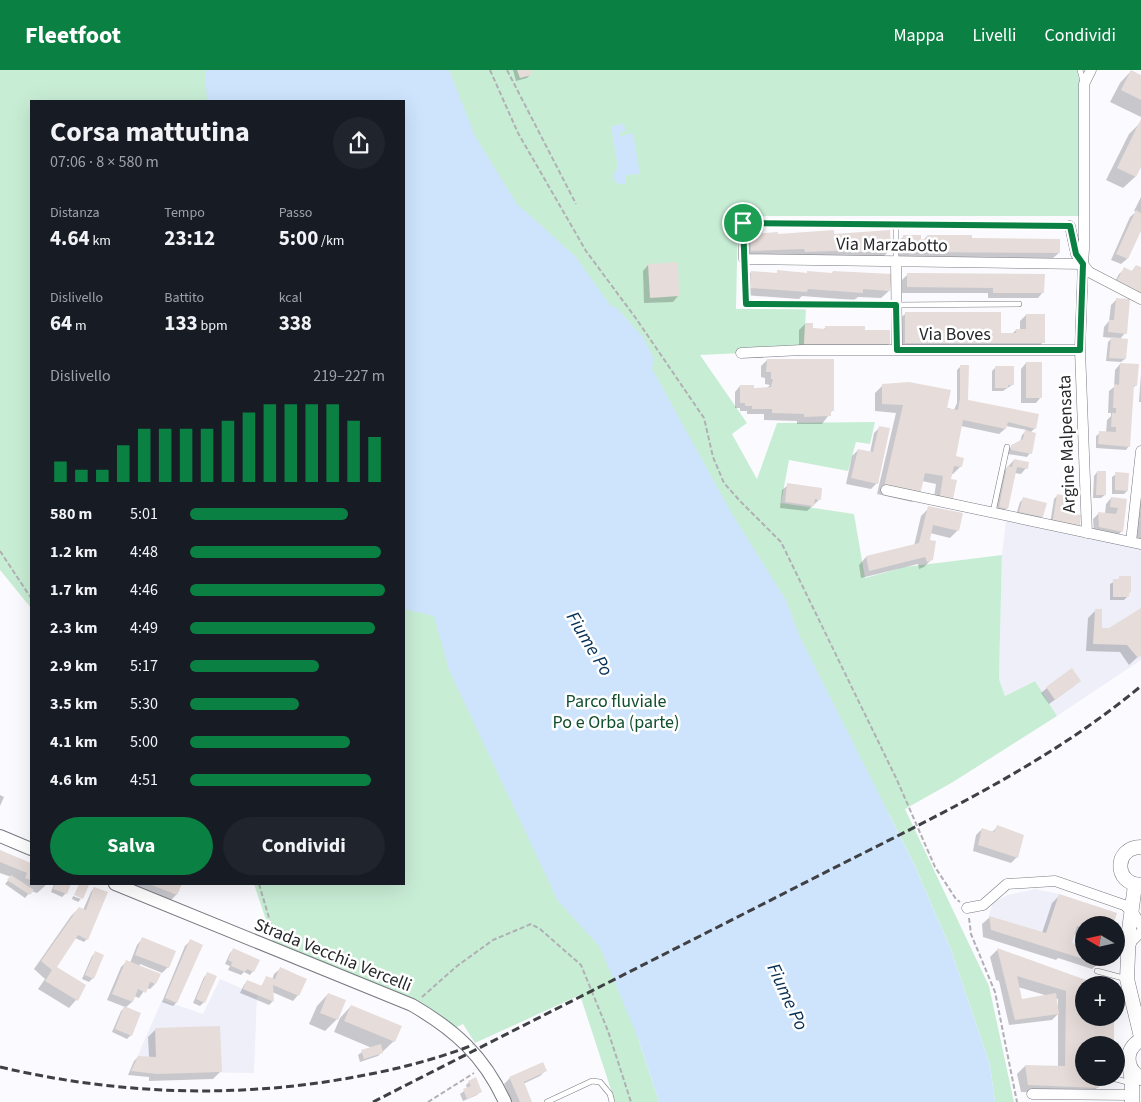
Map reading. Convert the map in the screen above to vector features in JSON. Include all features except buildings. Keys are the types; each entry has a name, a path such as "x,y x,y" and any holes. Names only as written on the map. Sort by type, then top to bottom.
{"main road":[{"path":"1133,1081 1132,1046 1141,1039 1127,979 1132,911 1138,885 1126,880 1120,870 1120,865 1124,854 1128,850 1141,847"}],"street":[{"path":"1084,84 1091,70"},
{"name":"Argine Malpensata","path":"1084,84 1084,239 1080,350 1087,533"},
{"path":"743,220 744,259"},
{"name":"Argine Malpensata","path":"1070,226 1076,254 1083,264"},
{"name":"Via Marzabotto","path":"744,259 1083,264"},
{"path":"896,260 897,350"},
{"path":"1083,264 1089,272 1141,299"},
{"name":"Via Boves","path":"741,353 802,350 1080,350"},
{"path":"1136,543 1141,450"},
{"name":"Argine Malpensata","path":"886,490 1136,543"},
{"path":"0,836 30,849"},
{"path":"967,908 983,905 1007,884 1055,881 1124,905 1132,911 1141,925"},
{"name":"Strada Vecchia Vercelli","path":"117,885 412,1005 448,1028 473,1052 485,1066 505,1102"},
{"path":"1128,951 1132,941 1141,932"},
{"path":"1032,1094 1133,1081"}],"lane":[{"path":"1080,70 1084,84"},
{"path":"743,220 1070,226"},
{"path":"896,224 896,260"},
{"path":"744,259 746,304 1019,304"},
{"path":"993,513 1007,447"},
{"path":"1097,971 1127,979"},
{"path":"1125,1071 1133,1081"},
{"path":"547,1102 592,1081 600,1082 610,1094 612,1102"}],"path":[{"path":"490,70 518,133 586,251 635,317 704,418 713,457 724,483 781,542 897,780 935,867 956,899 967,908 971,934 995,992 1018,1101"},
{"path":"507,70 576,204"},
{"path":"0,551 30,596"},
{"path":"259,885 279,952"},
{"path":"412,1005 457,966 493,940 531,924 540,928 581,965 608,1031 631,1102"},
{"path":"428,1102 485,1066"}],"shaded area":[{"path":"1006,521 1141,549 1141,660 1057,716 1035,681 1005,696 999,679 1002,555"},
{"path":"1035,889 1059,894 1117,913 1116,916 1075,916 1075,956 991,930 989,916 993,902 1008,895"},
{"path":"220,979 257,995 254,1073 131,1071 162,1000 203,1014"}],"green space":[{"name":"Parco fluviale Po e Orba (parte)","path":"0,70 1077,70 1081,88 1083,216 738,216 736,309 806,307 804,350 700,355 747,423 732,434 757,479 777,423 875,422 870,444 856,442 848,471 789,460 781,503 854,514 865,578 905,567 1002,555 999,679 1005,696 1035,681 1057,716 953,782 905,809 989,986 1014,1102 995,1102 990,1065 951,950 914,864 889,814 638,1038 659,1102 615,1102 580,995 475,1043 463,1024 451,1030 273,941 254,885 405,885 405,100 30,100 30,607 0,570"}],"water":[{"name":"Fiume Po","path":"205,70 449,70 475,136 517,204 575,256 639,345 732,514 786,600 799,635 914,864 951,950 990,1065 995,1102 659,1102 638,1038 600,947 558,901 449,670 434,616 405,609 405,100 207,100"},
{"path":"624,124 625,131 620,133 620,136 633,133 640,174 626,175 625,184 620,184 615,182 613,174 618,168 611,126"}],"waterway":[{"path":"613,312 639,341 648,359 645,377"}],"railway":[{"path":"373,1102 986,790 1066,741 1104,715 1141,686"},
{"path":"0,1067 45,1076 135,1088 225,1091 270,1088 360,1076 417,1063 473,1045"}],"route":[{"path":"743,223 1070,226 1076,254 1083,264 1080,350 897,350 896,305 746,304 743,223"}]}
